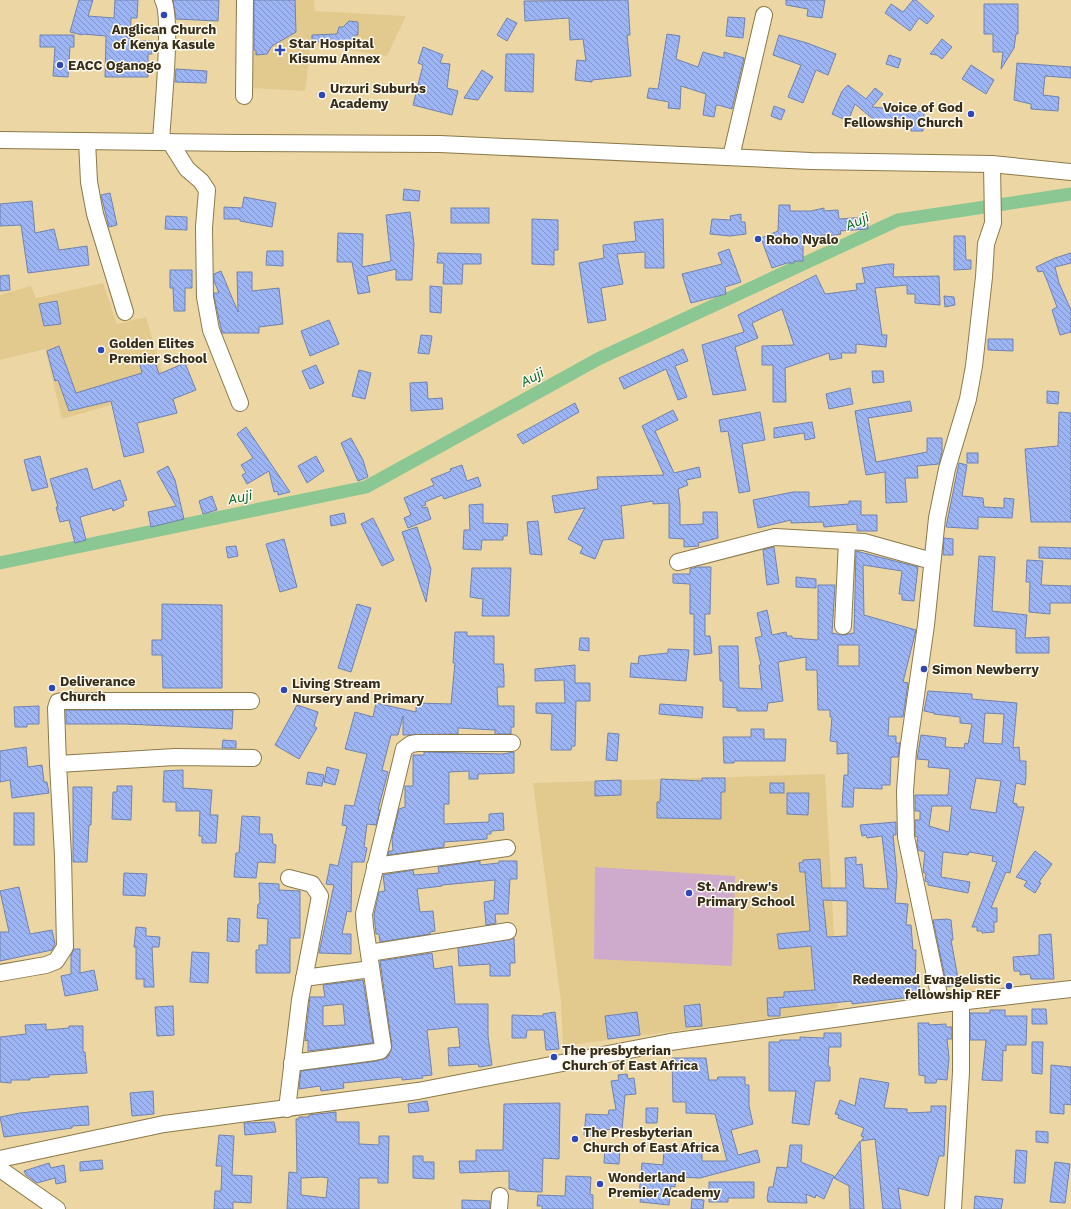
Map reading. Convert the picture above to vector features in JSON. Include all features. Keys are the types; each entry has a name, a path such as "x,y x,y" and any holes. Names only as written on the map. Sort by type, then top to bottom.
{"street":[{"path":"163,0 167,11 165,142 187,169 201,181 207,190 204,227 205,297 211,330 240,403"},
{"path":"244,96 245,0"},
{"path":"731,157 764,15"},
{"path":"0,140 440,144 811,161 992,164 1071,172"},
{"path":"87,141 89,182 95,214 125,312"},
{"path":"941,1004 913,879 904,820 908,752 918,689 937,518 947,469 971,387 984,277 986,244 993,223 992,164"},
{"path":"678,562 775,537 847,541 878,545 932,561"},
{"path":"843,626 847,541"},
{"path":"0,973 46,965 56,961 65,947 63,856 56,708 58,702 251,701"},
{"path":"292,1063 380,1051 382,1047 382,1037 364,914 402,753 406,747 417,743 512,743"},
{"path":"58,764 175,757 253,758"},
{"path":"375,866 507,848"},
{"path":"287,1109 304,978 320,896 312,884 289,878"},
{"path":"369,953 508,931"},
{"path":"304,978 371,969"},
{"path":"0,1159 164,1124 418,1091 670,1042 941,1004 1071,989"},
{"path":"953,1209 961,1072 961,1002"},
{"path":"0,1169 57,1209"}],"shaded area":[{"name":"Star Hospital Kisumu Annex","path":"250,0 314,0 315,11 406,16 387,56 311,44 305,91 248,88"},
{"name":"Golden Elites Premier School","path":"103,283 117,324 146,317 167,389 62,419 45,349 0,360 0,295 31,286 36,298"},
{"name":"St. Andrew's Primary School","path":"825,774 838,1007 825,1011 563,1046 561,1002 533,783"},
{"path":"595,867 735,876 732,966 594,959"}],"building":[{"path":"79,0 93,0 88,16 114,18 115,0 138,0 137,18 131,18 130,41 152,41 152,54 148,54 148,77 105,77 106,36 82,35 70,32"},
{"path":"173,0 219,0 218,21 176,19"},
{"path":"254,0 295,0 296,32 272,46 267,54 256,55 256,50 254,50"},
{"path":"628,0 630,35 627,35 631,76 592,80 592,82 575,80 577,60 586,61 583,39 570,40 569,18 525,21 524,1"},
{"path":"786,0 825,0 822,18 807,16 808,9 786,5"},
{"path":"913,0 916,0 934,16 927,24 919,18 910,31 885,13 891,4 903,12"},
{"path":"984,4 1018,4 1018,34 1016,34 1014,48 1001,69 1003,52 993,52 993,34 984,34"},
{"path":"728,17 745,18 743,38 726,36"},
{"path":"507,18 517,23 507,41 497,35"},
{"path":"349,21 358,22 358,35 355,35 355,44 353,47 312,41 312,35 337,34 339,27 343,27"},
{"path":"667,34 680,36 676,59 698,67 703,52 724,58 724,52 744,58 732,109 718,105 716,106 714,117 703,115 706,94 681,86 680,109 668,108 669,102 647,98 649,88 658,89"},
{"path":"40,35 74,35 74,47 70,47 68,77 53,76 55,47 40,47"},
{"path":"779,35 807,43 836,54 828,75 816,70 803,103 788,97 801,65 773,55"},
{"path":"942,39 952,47 942,59 937,55 930,54"},
{"path":"423,47 443,55 440,63 450,64 447,88 458,91 452,115 413,105 423,65 418,63"},
{"path":"506,54 534,54 533,92 505,91"},
{"path":"889,55 901,59 898,68 886,64"},
{"path":"1017,63 1071,67 1071,78 1045,76 1043,95 1059,97 1058,111 1031,109 1031,104 1014,100"},
{"path":"971,65 994,80 986,94 962,79"},
{"path":"176,69 207,71 206,83 175,82"},
{"path":"482,70 493,77 478,100 464,98"},
{"path":"848,85 866,99 875,88 883,94 872,107 924,112 923,131 911,131 912,122 874,120 855,104 848,121 832,114 842,91"},
{"path":"774,106 785,110 781,120 771,116"},
{"path":"404,189 420,191 419,201 403,200"},
{"path":"110,193 117,225 109,227 101,195"},
{"path":"244,197 276,203 272,227 240,221 240,219 224,219 224,207 242,208"},
{"path":"32,201 35,233 54,229 59,250 87,246 89,265 28,273 21,225 0,226 0,204"},
{"path":"779,205 790,205 790,211 811,211 824,208 824,211 838,210 839,219 867,217 868,229 840,231 841,234 830,236 830,234 803,239 803,261 794,261 794,263 787,263 772,268 761,238 778,231"},
{"path":"451,208 489,208 489,223 451,223"},
{"path":"410,212 414,244 412,280 396,280 396,269 367,276 370,292 358,294 352,262 337,262 338,233 363,234 362,267 391,261 386,215"},
{"path":"741,214 741,222 745,222 746,234 730,236 710,234 712,219 731,220 730,216"},
{"path":"166,216 187,217 187,230 165,229"},
{"path":"532,219 558,220 558,250 554,250 554,265 532,264"},
{"path":"663,219 664,268 645,268 645,252 617,254 623,284 601,288 606,320 588,323 579,263 604,258 603,245 636,241 634,222"},
{"path":"954,236 965,236 966,260 971,260 971,269 954,270"},
{"path":"729,249 741,282 725,287 726,294 691,303 682,274 722,264 718,253"},
{"path":"267,251 283,251 283,266 266,265"},
{"path":"438,253 481,254 481,264 463,264 462,284 443,284 444,263 437,263"},
{"path":"1071,253 1071,263 1055,267 1059,283 1071,310 1071,332 1060,335 1052,310 1057,307 1043,271 1038,272 1036,267 1055,258"},
{"path":"894,264 893,277 939,276 940,305 915,303 915,294 907,294 907,285 875,288 882,335 887,335 886,347 856,344 856,353 841,353 842,358 830,360 829,353 785,368 786,402 773,402 773,365 762,365 762,346 794,345 782,309 752,323 758,338 735,347 746,390 713,395 702,345 744,332 738,315 816,275 825,294 857,290 856,284 865,283 862,268"},
{"path":"170,270 192,270 192,288 185,288 185,311 174,311 173,288 170,288"},
{"path":"221,271 238,312 237,272 252,272 252,291 279,288 283,324 259,327 259,333 222,333 214,296 214,293 219,293 214,281 214,274"},
{"path":"9,275 10,290 0,291 0,276"},
{"path":"430,286 442,287 441,313 430,312"},
{"path":"944,296 954,297 955,305 945,307"},
{"path":"57,301 61,324 44,326 39,304"},
{"path":"329,320 339,344 310,356 301,331"},
{"path":"421,335 432,336 429,354 418,353"},
{"path":"988,339 1013,339 1013,351 988,350"},
{"path":"59,346 76,393 142,373 139,361 153,356 159,374 185,363 196,390 173,399 177,413 137,423 144,452 124,457 111,401 69,411 58,380 55,381 47,351"},
{"path":"683,349 688,361 675,366 687,397 678,400 666,369 624,389 619,378"},
{"path":"316,365 324,383 310,389 302,371"},
{"path":"359,370 371,373 365,399 352,396"},
{"path":"872,371 883,371 884,382 873,383"},
{"path":"427,382 428,399 442,398 443,409 411,411 410,383"},
{"path":"850,388 853,404 829,409 826,394"},
{"path":"1047,391 1059,392 1058,404 1047,403"},
{"path":"910,401 912,411 868,418 876,462 927,452 927,438 942,438 942,452 939,464 917,466 918,478 905,478 907,502 886,503 885,472 866,475 855,411"},
{"path":"575,403 579,412 523,444 517,435"},
{"path":"673,410 678,420 655,431 674,473 699,467 701,477 686,480 688,485 678,489 680,525 703,524 703,512 717,512 718,538 698,543 699,546 684,547 684,539 669,538 669,503 653,504 653,501 621,506 624,538 603,540 595,559 580,553 583,547 568,539 585,508 555,513 552,496 598,489 597,477 664,475 642,426"},
{"path":"760,412 765,440 742,444 750,491 739,493 728,431 721,432 719,420"},
{"path":"1059,412 1071,413 1071,522 1031,522 1025,449 1058,446"},
{"path":"812,422 815,438 805,440 804,433 774,438 774,428"},
{"path":"246,427 290,492 278,495 278,491 274,492 269,471 247,484 242,475 246,473 241,465 253,458 237,434"},
{"path":"351,438 363,460 368,477 358,481 341,443"},
{"path":"967,453 978,453 978,463 967,463"},
{"path":"40,456 48,487 32,491 24,460"},
{"path":"316,456 324,471 307,483 298,466"},
{"path":"959,463 967,465 962,496 983,498 984,507 1004,508 1004,498 1014,499 1012,518 978,517 978,529 946,527"},
{"path":"462,465 467,481 478,477 481,486 444,499 442,495 425,502 426,505 422,506 422,508 427,507 431,519 408,528 404,518 411,515 404,498 434,485 431,479 451,471 450,469"},
{"path":"168,466 175,480 184,519 151,527 148,512 176,506 157,472"},
{"path":"87,468 93,490 120,480 127,500 123,501 124,506 113,511 112,508 80,517 86,540 75,543 69,520 60,522 56,507 58,507 50,479"},
{"path":"793,492 809,492 809,507 849,504 849,501 861,501 861,515 877,515 877,531 857,531 857,524 824,527 823,522 791,523 791,520 758,528 753,500"},
{"path":"212,496 217,510 203,514 199,501"},
{"path":"483,504 483,523 508,524 507,536 503,536 503,540 482,540 481,550 463,549 464,530 470,530 469,505"},
{"path":"344,513 346,523 331,526 330,516"},
{"path":"373,518 394,560 382,566 361,524"},
{"path":"538,521 542,555 530,554 527,522"},
{"path":"417,527 431,569 426,602 402,532"},
{"path":"944,538 953,539 953,555 943,555"},
{"path":"284,539 297,587 280,592 266,544"},
{"path":"236,546 238,556 228,558 226,547"},
{"path":"774,547 779,583 767,585 763,550"},
{"path":"1039,547 1071,548 1071,559 1039,558"},
{"path":"856,551 918,567 914,601 902,600 902,594 899,594 902,571 863,565 864,615 916,630 903,682 908,683 903,717 889,717 888,736 896,736 896,743 900,743 898,757 891,757 890,785 882,785 882,789 854,788 853,807 842,807 844,775 848,775 848,753 837,754 837,742 830,741 832,717 830,717 830,710 818,710 817,670 806,670 806,657 778,662 783,701 768,703 767,711 737,711 737,708 723,707 723,681 720,681 719,646 738,646 739,688 762,689 759,665 761,665 755,638 762,636 757,613 767,610 772,635 786,632 787,636 792,636 792,638 818,640 818,585 835,585 832,633 843,635 854,633","holes":["838,645 859,645 859,666 838,666"]},
{"path":"979,556 995,557 992,611 1027,615 1025,638 1049,637 1049,653 1016,653 1016,629 974,626"},
{"path":"1027,560 1043,561 1041,585 1071,586 1071,603 1050,603 1050,614 1029,612 1030,582 1026,582"},
{"path":"697,567 711,567 710,614 705,614 705,636 710,636 712,653 694,655 694,614 690,614 690,584 673,583 673,574 690,574 690,569"},
{"path":"472,568 511,568 509,616 482,616 483,599 470,597"},
{"path":"796,577 816,579 816,588 796,587"},
{"path":"162,604 222,605 222,688 163,688 162,655 152,655 152,640 162,640"},
{"path":"357,604 371,608 351,672 338,668"},
{"path":"455,632 467,632 467,636 494,636 494,664 503,664 504,675 504,687 497,687 498,706 514,706 514,727 511,727 511,734 495,734 495,730 458,728 458,734 403,735 403,716 398,735 391,735 382,770 388,772 378,810 380,810 376,825 367,824 364,847 367,848 364,862 352,862 351,912 347,911 342,934 351,934 351,954 319,953 334,885 326,884 330,864 338,866 347,826 342,825 345,805 354,806 367,754 345,749 355,712 373,717 376,703 416,712 416,703 451,704 455,663 453,663"},
{"path":"580,638 589,638 589,651 579,650"},
{"path":"668,649 689,650 686,681 630,677 631,663 638,664 639,656 668,653"},
{"path":"575,665 575,683 590,683 590,701 576,701 575,746 572,746 571,750 551,750 552,714 536,713 536,703 565,703 564,680 535,681 535,669"},
{"path":"928,691 972,694 972,699 1017,703 1013,748 1019,747 1020,761 1026,761 1026,777 1025,785 1016,783 1013,803 1017,804 1017,807 1024,807 1010,873 1006,872 991,908 997,908 997,922 994,922 994,932 982,933 982,931 977,931 977,927 972,927 997,862 992,861 993,856 969,852 968,855 943,852 941,877 970,882 968,893 928,885 928,882 925,881 926,874 923,872 925,852 918,850 918,837 915,836 915,820 920,820 920,811 915,811 915,795 948,795 950,769 928,767 929,760 917,759 921,735 946,738 945,747 964,748 965,743 968,744 972,724 960,723 960,717 934,714 924,711","holes":["985,713 1004,714 1002,744 983,743","976,778 1001,781 996,813 970,809","932,806 952,806 949,832 929,826"]},
{"path":"660,704 703,707 702,718 659,714"},
{"path":"297,705 318,712 314,726 317,728 299,759 275,745"},
{"path":"39,706 39,724 27,724 27,727 15,727 14,707"},
{"path":"66,710 233,710 232,729 126,724 66,724"},
{"path":"751,729 764,729 764,739 786,739 785,761 734,761 734,763 724,763 723,737 751,737"},
{"path":"608,733 619,734 617,761 606,760"},
{"path":"223,740 236,741 236,748 222,748"},
{"path":"26,747 28,767 42,765 44,782 47,782 49,793 12,798 10,780 0,782 0,751"},
{"path":"424,752 502,754 514,752 514,773 478,774 478,779 469,779 469,771 449,772 449,804 444,804 444,824 489,822 489,814 503,813 504,830 491,831 491,834 487,834 487,839 444,842 444,847 388,855 389,851 393,851 392,839 399,809 405,807 405,786 413,786 413,755 424,755"},
{"path":"327,767 339,770 335,785 324,782"},
{"path":"183,770 183,788 212,790 210,815 218,815 216,843 202,843 202,836 199,836 200,811 176,811 176,802 163,802 164,771"},
{"path":"308,772 324,775 322,786 306,784"},
{"path":"702,778 725,778 725,792 721,792 721,819 657,818 657,802 660,802 661,779 702,781"},
{"path":"621,780 621,795 595,796 595,781"},
{"path":"770,783 784,783 784,793 770,793"},
{"path":"117,786 132,786 131,820 112,819 113,792 117,792"},
{"path":"73,787 92,787 91,825 89,825 87,862 73,862"},
{"path":"787,793 809,793 808,815 787,814"},
{"path":"14,813 34,813 34,845 14,845"},
{"path":"242,816 260,817 259,834 272,834 273,844 276,845 275,863 258,862 256,878 234,877 236,853 239,853"},
{"path":"896,822 896,835 893,835 897,875 895,903 908,904 906,925 911,925 913,950 916,950 915,985 919,985 920,996 852,1004 852,1001 780,1008 780,1016 768,1016 767,998 784,997 784,992 815,990 811,946 779,949 777,934 810,931 805,872 800,872 799,863 803,862 803,860 820,859 822,888 846,888 845,858 856,857 856,865 862,864 864,888 888,889 882,836 867,838 866,835 862,836 860,825","holes":["823,900 847,901 847,936 827,937"]},
{"path":"1035,851 1052,864 1039,882 1041,883 1035,893 1024,886 1027,881 1016,877"},
{"path":"480,861 480,865 499,863 499,861 517,861 517,879 510,879 508,914 495,914 496,923 486,925 484,902 494,900 495,880 417,889 420,912 433,911 435,931 430,932 430,934 380,942 379,934 376,934 374,915 379,892 385,891 383,875 413,870 414,875 439,873 438,867"},
{"path":"124,873 147,874 145,896 123,895"},
{"path":"259,883 279,884 279,890 300,891 300,938 290,938 290,973 256,973 256,950 259,950 259,945 267,945 268,919 257,918 258,904 260,904"},
{"path":"19,887 30,934 52,930 55,944 52,950 0,961 0,932 9,932 0,891"},
{"path":"228,918 240,919 239,942 227,941"},
{"path":"933,920 951,920 953,940 951,940 959,984 947,987"},
{"path":"136,927 146,928 146,936 160,937 159,947 152,947 154,987 144,987 144,979 136,979 136,947 134,947"},
{"path":"1051,934 1054,979 1031,979 1030,974 1020,975 1020,971 1014,971 1013,957 1039,955 1039,935"},
{"path":"514,938 515,963 510,963 510,976 490,976 490,964 459,966 458,948"},
{"path":"74,949 80,949 80,973 94,970 98,990 65,996 61,976 71,974 71,955"},
{"path":"192,952 209,953 208,983 190,982"},
{"path":"432,953 434,969 452,966 455,1004 488,1004 488,1036 492,1065 479,1067 478,1064 449,1066 448,1048 460,1047 458,1027 427,1030 432,1075 422,1076 423,1078 402,1080 402,1077 343,1083 344,1088 321,1091 320,1086 299,1089 301,1071 377,1061 388,1057 392,1046 380,961"},
{"path":"363,980 373,1043 308,1051 308,1040 305,1041 310,997 325,997 323,985","holes":["343,1004 345,1025 323,1026 323,1006"]},
{"path":"700,1004 702,1026 686,1027 684,1006"},
{"path":"173,1006 174,1035 157,1036 155,1007"},
{"path":"1032,1009 1046,1009 1047,1024 1032,1024"},
{"path":"990,1010 1005,1010 1005,1016 1027,1016 1026,1045 1006,1045 1006,1051 1003,1050 1002,1081 982,1080 986,1040 970,1040 970,1013 990,1013"},
{"path":"555,1012 559,1049 546,1050 544,1030 527,1030 526,1038 512,1038 512,1015 543,1016 543,1014"},
{"path":"637,1012 640,1035 608,1039 605,1016"},
{"path":"918,1023 929,1023 929,1025 946,1024 946,1027 952,1027 952,1039 947,1039 949,1058 947,1080 937,1079 936,1083 925,1083 925,1076 919,1075"},
{"path":"46,1024 46,1030 69,1028 69,1026 83,1026 83,1052 85,1052 87,1073 49,1075 49,1077 30,1078 30,1080 11,1080 11,1083 0,1082 0,1037 26,1034 25,1025"},
{"path":"824,1033 841,1033 841,1047 829,1047 828,1066 830,1067 830,1081 815,1081 809,1125 792,1123 796,1091 769,1091 769,1042 780,1042 780,1040 800,1040 800,1037 824,1038"},
{"path":"1032,1042 1043,1042 1042,1074 1032,1073"},
{"path":"672,1058 706,1058 709,1080 717,1080 718,1077 745,1077 745,1085 749,1085 749,1106 753,1124 731,1130 738,1155 757,1150 760,1162 700,1178 676,1177 675,1187 671,1186 669,1205 640,1202 641,1195 639,1195 642,1163 663,1165 664,1150 682,1151 682,1144 693,1145 693,1149 702,1149 702,1161 727,1161 715,1114 686,1113 686,1102 673,1102"},
{"path":"1051,1065 1071,1067 1071,1105 1064,1104 1064,1114 1050,1113"},
{"path":"627,1074 628,1079 634,1078 636,1094 625,1095 622,1130 595,1129 594,1136 584,1135 586,1114 608,1115 609,1110 616,1110 611,1081 619,1080 618,1075"},
{"path":"860,1078 889,1083 884,1108 907,1109 907,1113 931,1112 931,1106 946,1106 944,1156 939,1156 928,1196 898,1188 901,1209 883,1209 875,1139 861,1141 864,1137 861,1136 864,1128 838,1118 839,1115 835,1114 840,1100 855,1106"},
{"path":"153,1091 154,1114 132,1116 130,1093"},
{"path":"427,1101 429,1111 409,1113 408,1104"},
{"path":"560,1103 559,1159 543,1158 542,1192 516,1191 509,1189 509,1171 460,1173 459,1161 476,1161 476,1150 503,1150 504,1104"},
{"path":"88,1106 89,1125 72,1126 72,1128 4,1137 0,1117 20,1113"},
{"path":"646,1108 658,1108 657,1123 646,1123"},
{"path":"336,1112 336,1122 359,1122 359,1144 379,1145 379,1136 389,1136 388,1183 378,1183 378,1178 359,1178 359,1209 287,1209 289,1172 297,1173 296,1119 299,1119 299,1117 309,1117 309,1115","holes":["301,1178 328,1178 326,1198 301,1195"]},
{"path":"274,1122 276,1132 245,1135 244,1123"},
{"path":"1036,1131 1048,1132 1048,1143 1036,1142"},
{"path":"219,1135 234,1136 232,1175 252,1176 251,1203 233,1202 233,1209 214,1209 215,1191 221,1191 222,1166 216,1166"},
{"path":"860,1141 864,1209 850,1209 849,1186 834,1178"},
{"path":"790,1145 802,1145 801,1162 834,1176 824,1199 816,1195 815,1198 806,1194 807,1203 768,1202 767,1198 769,1187 773,1187 777,1167 787,1168"},
{"path":"605,1146 620,1147 619,1164 604,1163"},
{"path":"1016,1150 1027,1151 1025,1183 1014,1183"},
{"path":"413,1156 423,1156 423,1162 434,1162 434,1179 413,1178"},
{"path":"102,1160 103,1169 80,1171 80,1162"},
{"path":"1055,1162 1070,1164 1065,1203 1050,1202"},
{"path":"49,1163 51,1168 64,1165 66,1182 56,1184 55,1178 37,1183 26,1175 24,1171"},
{"path":"566,1176 591,1177 590,1194 593,1195 593,1209 542,1209 542,1206 537,1206 538,1195 565,1196"},
{"path":"709,1182 754,1182 754,1198 728,1198 728,1202 709,1202"},
{"path":"975,1196 1003,1199 1001,1209 974,1209"},
{"path":"692,1199 704,1200 703,1209 691,1209"},
{"path":"462,1200 490,1201 490,1209 462,1209"}],"waterway":[{"name":"Auji","path":"0,563 366,487 600,358 898,220 1071,194"}],"place":[{"name":"Anglican Church of Kenya Kasule","path":"164,15"},
{"name":"Star Hospital Kisumu Annex","path":"280,50"},
{"name":"EACC Oganogo","path":"60,65"},
{"name":"Urzuri Suburbs Academy","path":"322,95"},
{"name":"Voice of God Fellowship Church","path":"971,114"},
{"name":"Roho Nyalo","path":"758,239"},
{"name":"Golden Elites Premier School","path":"101,350"},
{"name":"Simon Newberry","path":"924,669"},
{"name":"Deliverance Church","path":"52,688"},
{"name":"Living Stream Nursery and Primary","path":"284,690"},
{"name":"St. Andrew's Primary School","path":"689,893"},
{"name":"Redeemed Evangelistic fellowship REF","path":"1009,986"},
{"name":"The presbyterian Church of East Africa","path":"554,1057"},
{"name":"The Presbyterian Church of East Africa","path":"575,1139"},
{"name":"Wonderland Premier Academy","path":"600,1184"}]}
